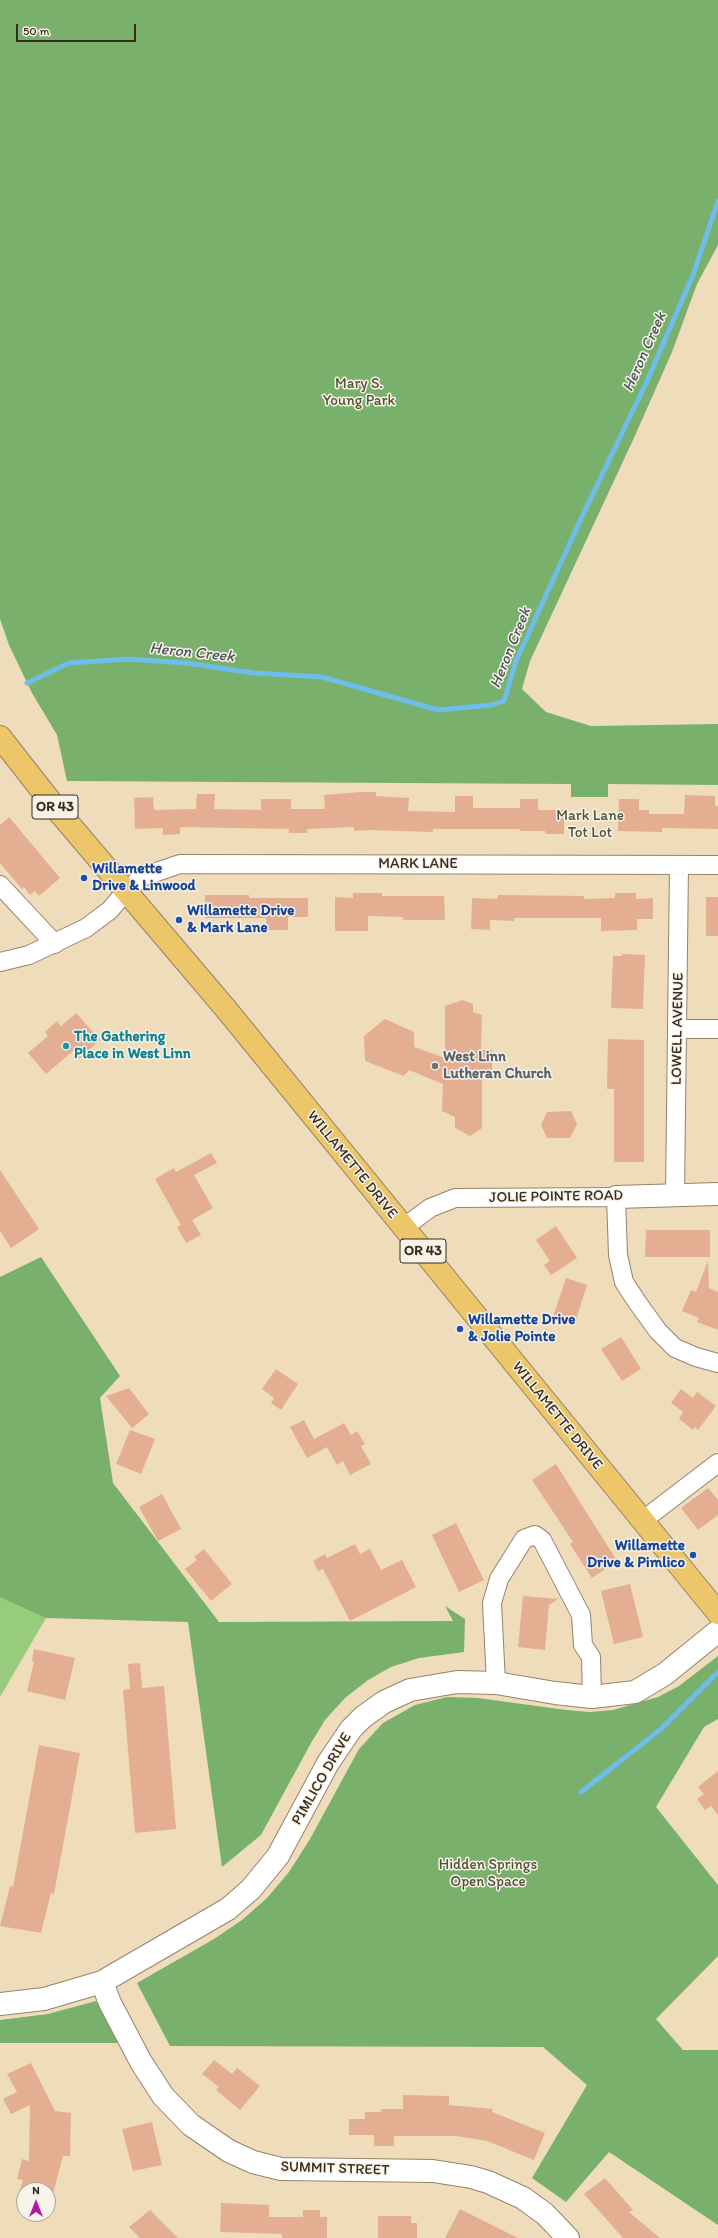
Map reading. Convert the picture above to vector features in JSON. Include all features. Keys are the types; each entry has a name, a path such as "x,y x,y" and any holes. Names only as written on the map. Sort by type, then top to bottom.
{"main road":[{"name":"WILLAMETTE DRIVE","path":"0,736 58,811 226,1009 642,1522 718,1613"}],"street":[{"name":"MARK LANE","path":"0,962 29,955 86,928 102,917 126,890 150,873 180,864 718,865"},
{"name":"LOWELL AVENUE","path":"675,1194 679,865"},
{"path":"0,885 55,944"},
{"path":"678,1029 718,1029"},
{"name":"JOLIE POINTE ROAD","path":"403,1228 430,1208 455,1198 718,1194"},
{"path":"616,1196 618,1255 624,1282 658,1332 675,1348 696,1357 718,1362"},
{"path":"642,1522 718,1463"},
{"path":"496,1683 492,1603 499,1579 524,1539 535,1535 542,1540 581,1615 583,1645 591,1657 592,1697"},
{"name":"PIMLICO DRIVE","path":"0,2004 44,1998 102,1982 228,1909 251,1889 285,1845 336,1749 351,1729 373,1709 396,1696 423,1686 457,1682 496,1683 555,1693 592,1697 635,1692 650,1685 684,1661 718,1631"},
{"name":"SUMMIT STREET","path":"102,1982 110,2003 141,2062 163,2096 192,2125 229,2151 254,2162 281,2169 433,2171 471,2177 488,2182 523,2198 545,2214 568,2238"}],"green space":[{"name":"Mary S. Young Park","path":"0,0 718,0 718,245 697,284 672,352 633,440 530,661 522,689 546,712 591,726 718,724 718,785 608,784 608,797 571,797 571,784 67,781 57,735 32,693 9,645 0,619"},
{"path":"41,1257 120,1376 100,1398 113,1483 219,1622 453,1621 445,1606 465,1619 464,1652 419,1658 391,1667 368,1680 345,1698 325,1720 261,1835 222,1867 188,1622 46,1618 0,1597 0,1277"},
{"path":"0,1578 46,1618 0,1697"},
{"name":"Hidden Springs Open Space","path":"718,1656 718,1719 704,1727 656,1807 718,1885 718,1956 656,2019 683,2050 718,2050 718,2225 609,2152 566,2202 532,2178 587,2085 543,2047 170,2046 137,1983 214,1939 242,1920 267,1898 289,1872 310,1839 359,1749 383,1723 415,1705 447,1697 478,1698 590,1712 613,1710 658,1697 679,1686"},
{"path":"96,2001 119,2043 0,2043 0,2020 48,2014"}],"building":[{"path":"376,792 376,796 409,798 408,811 455,812 455,796 473,796 473,808 520,808 520,799 538,799 538,810 564,810 564,834 546,834 545,831 520,831 520,829 433,829 433,832 370,830 354,831 354,827 307,829 307,833 289,833 289,829 180,827 180,834 163,835 163,828 135,829 134,798 153,797 154,810 196,809 197,794 215,794 214,809 261,810 261,799 291,799 291,809 325,809 324,795"},
{"path":"685,795 715,796 715,806 718,806 718,829 662,828 662,832 618,831 619,799 639,799 639,810 649,810 649,814 684,814"},
{"path":"9,817 60,878 39,896 35,891 30,895 24,887 22,889 0,863 0,825"},
{"path":"353,893 382,893 382,896 444,896 445,920 403,920 403,917 368,916 368,931 335,931 335,897 353,898"},
{"path":"615,893 636,893 636,899 653,898 653,919 637,919 637,930 601,931 601,918 514,918 514,921 490,920 490,930 471,929 472,898 497,899 498,895 584,896 584,899 615,898"},
{"path":"205,895 249,895 249,898 308,898 308,917 288,917 288,930 266,930 266,918 205,918"},
{"path":"706,897 718,897 718,936 706,936"},
{"path":"622,954 645,955 643,1009 611,1008 613,956 622,956"},
{"name":"West Linn Lutheran Church","path":"462,1000 473,1004 473,1012 482,1015 481,1050 492,1050 492,1077 482,1077 482,1128 470,1136 455,1128 455,1117 442,1111 443,1084 409,1070 404,1076 365,1061 364,1036 385,1019 414,1032 414,1047 445,1058 445,1006"},
{"name":"The Gathering Place in West Linn","path":"76,1013 100,1040 79,1059 73,1051 46,1074 28,1053 48,1036 45,1032 57,1021 61,1026"},
{"path":"608,1039 644,1040 644,1162 614,1162 614,1089 607,1089"},
{"path":"571,1111 577,1124 570,1138 547,1138 541,1125 547,1112"},
{"path":"211,1153 217,1163 194,1175 213,1208 192,1220 201,1235 186,1243 177,1227 181,1225 155,1179 174,1168 176,1172"},
{"path":"0,1170 39,1229 11,1248 0,1231"},
{"path":"556,1226 577,1258 551,1275 544,1265 550,1261 536,1240"},
{"path":"646,1230 710,1230 710,1257 645,1257"},
{"path":"708,1261 709,1288 718,1292 718,1330 697,1322 699,1318 682,1311 691,1290 696,1292"},
{"path":"566,1278 587,1285 575,1323 553,1317"},
{"path":"621,1337 641,1369 622,1381 601,1349"},
{"path":"276,1369 298,1384 281,1410 271,1403 274,1398 262,1389"},
{"path":"129,1388 149,1414 132,1428 106,1396"},
{"path":"681,1389 693,1398 697,1392 716,1406 698,1430 695,1427 693,1430 679,1419 683,1412 671,1403"},
{"path":"304,1420 314,1439 344,1423 351,1435 357,1431 365,1444 361,1446 371,1464 350,1475 343,1461 337,1465 327,1447 307,1458 290,1427"},
{"path":"130,1430 155,1439 141,1474 116,1464"},
{"path":"556,1464 617,1561 592,1578 570,1544 573,1542 532,1480"},
{"path":"708,1488 718,1500 718,1515 698,1530 681,1508"},
{"path":"162,1494 181,1529 158,1541 139,1507"},
{"path":"456,1523 484,1580 459,1592 432,1535"},
{"path":"355,1544 360,1554 370,1549 381,1570 402,1560 416,1587 350,1621 323,1569 318,1571 313,1561 325,1554 327,1558"},
{"path":"204,1549 232,1584 211,1601 185,1569 197,1560 194,1557"},
{"path":"630,1584 643,1637 614,1644 601,1591"},
{"path":"523,1596 558,1599 549,1605 545,1650 518,1647"},
{"path":"34,1649 75,1658 65,1700 27,1691 34,1662 32,1661"},
{"path":"140,1663 142,1688 164,1686 176,1829 135,1833 123,1690 130,1689 128,1664"},
{"path":"39,1745 80,1753 54,1894 51,1893 41,1933 0,1926 10,1886 13,1887"},
{"path":"718,1771 718,1815 711,1806 705,1810 697,1799 704,1794 698,1787"},
{"path":"214,2060 232,2074 237,2068 260,2086 240,2110 216,2090 219,2087 202,2074"},
{"path":"31,2063 55,2111 71,2113 70,2156 63,2156 56,2182 22,2182 23,2180 17,2179 22,2159 29,2161 30,2105 11,2114 3,2099 17,2092 7,2074"},
{"path":"403,2095 449,2096 449,2105 493,2109 492,2112 545,2133 534,2160 487,2141 456,2136 394,2136 394,2146 374,2146 374,2135 349,2135 349,2119 365,2119 365,2112 381,2112 381,2109 403,2109"},
{"path":"152,2122 162,2165 133,2171 122,2129"},
{"path":"605,2178 633,2210 629,2212 660,2238 623,2238 584,2194"},
{"path":"221,2203 269,2205 269,2217 303,2217 303,2210 320,2210 320,2217 327,2217 327,2238 282,2238 282,2234 220,2232"},
{"path":"460,2209 518,2238 445,2238"},
{"path":"150,2210 178,2238 140,2238 129,2227"},
{"path":"378,2216 411,2216 411,2223 417,2223 417,2238 378,2238"}],"waterway":[{"name":"Heron Creek","path":"27,683 69,663 128,659 186,663 254,673 322,677 438,710 492,705 504,701 516,661 579,523 647,381 693,275 718,201"},
{"path":"581,1792 661,1729 718,1672"}],"place":[{"name":"Willamette Drive & Linwood","path":"84,878"},
{"name":"Willamette Drive & Mark Lane","path":"179,920"},
{"name":"The Gathering Place in West Linn","path":"66,1046"},
{"name":"West Linn Lutheran Church","path":"435,1066"},
{"name":"Willamette Drive & Jolie Pointe","path":"460,1329"},
{"name":"Willamette Drive & Pimlico","path":"693,1555"}],"park label":[{"name":"Mark Lane Tot Lot","path":"590,824"}]}
